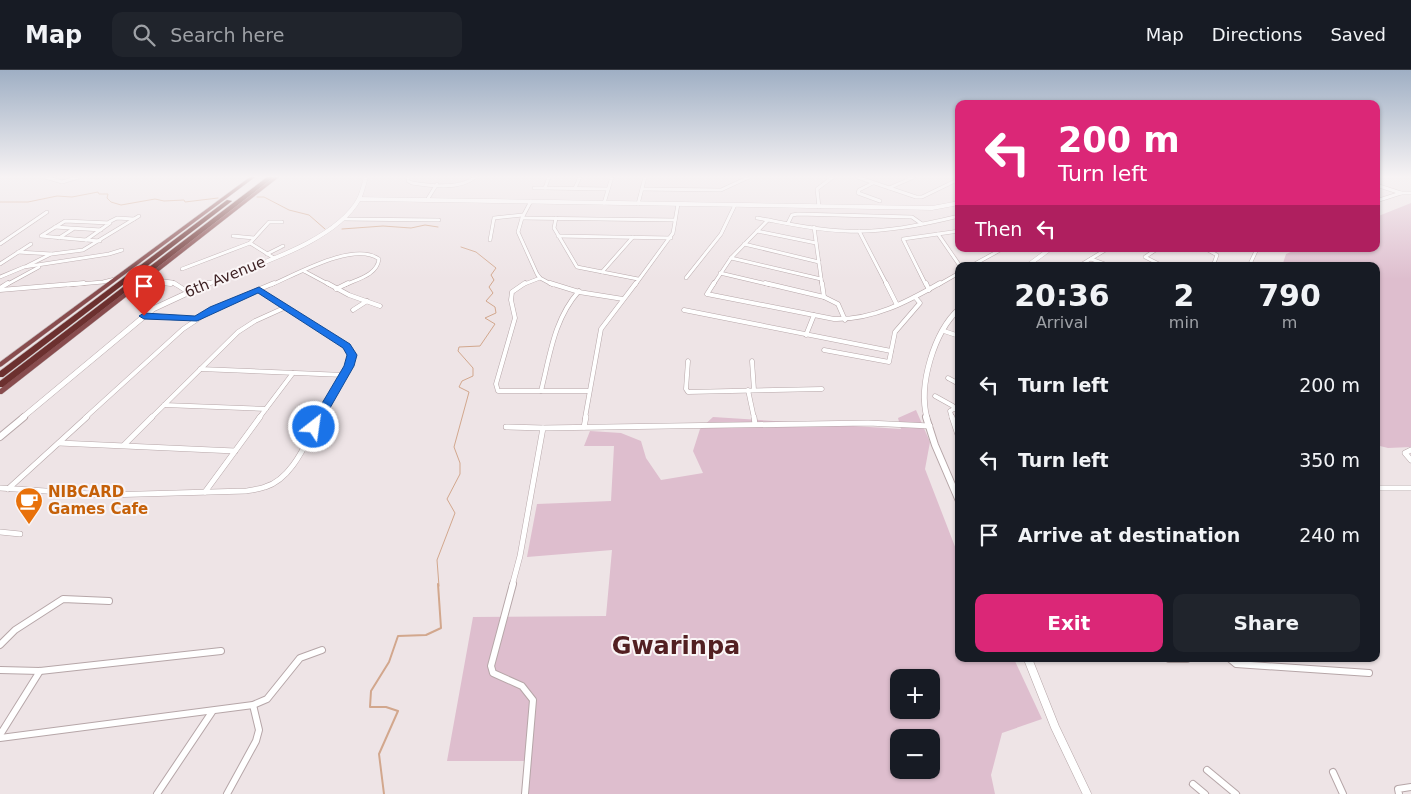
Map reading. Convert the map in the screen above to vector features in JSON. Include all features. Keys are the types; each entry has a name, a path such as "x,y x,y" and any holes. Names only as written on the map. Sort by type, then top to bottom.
{"highway":[{"path":"0,365 105,284 117,278 208,211"},
{"path":"0,374 217,211"},
{"path":"0,385 227,211"},
{"path":"0,392 233,211"}],"street":[{"name":"6th Avenue","path":"0,437 144,316 165,302 274,258 321,236 343,219 350,211"},
{"path":"525,211 518,232 540,278 554,285 622,299"},
{"path":"584,427 601,329 622,299 671,238 677,211"},
{"path":"686,278 713,246 731,219 733,211"},
{"path":"0,244 47,212"},
{"path":"788,223 792,215 798,214 912,217 922,224"},
{"path":"18,252 52,254 79,252 139,216"},
{"path":"490,240 494,218 522,216 675,220"},
{"path":"757,218 814,227 859,231 922,224 955,217"},
{"path":"86,240 117,218 135,219"},
{"path":"556,218 554,228 578,267 638,279"},
{"path":"343,219 439,220"},
{"path":"100,241 42,236 65,220 109,222"},
{"path":"768,220 731,258 707,294 845,320 863,318 896,305 955,275"},
{"path":"182,269 250,243 269,222 282,222"},
{"path":"55,227 101,230"},
{"path":"814,227 824,297"},
{"path":"59,238 74,228"},
{"path":"757,231 816,244"},
{"path":"859,231 896,305"},
{"path":"929,290 903,239 955,232"},
{"path":"938,234 957,262"},
{"path":"233,236 254,238"},
{"path":"558,236 671,238"},
{"path":"602,272 633,237"},
{"path":"250,243 274,258"},
{"path":"0,264 31,244"},
{"path":"744,244 819,262"},
{"path":"267,254 283,246"},
{"path":"24,267 43,266 122,250"},
{"path":"978,262 997,252"},
{"path":"1034,262 1046,252"},
{"path":"1086,262 1102,252"},
{"path":"1151,252 1145,256 1146,259 1153,262"},
{"path":"1212,252 1217,255 1214,262"},
{"path":"8,489 197,319 213,309 353,253 372,254 379,259 378,266 374,271 336,289"},
{"path":"0,277 52,254"},
{"path":"731,258 821,279"},
{"path":"1091,259 1099,262"},
{"path":"0,289 43,266"},
{"path":"304,271 336,289 380,306"},
{"path":"720,273 824,297 838,304 845,320"},
{"path":"540,278 523,284 512,292 511,300 516,318 496,384 498,391 590,391"},
{"path":"144,280 175,284 188,292"},
{"path":"0,289 105,284"},
{"path":"0,488 84,494 205,492 258,489 272,484 285,475 352,360 350,350 259,290"},
{"path":"541,391 560,317 567,304 579,291"},
{"path":"824,350 886,362 891,360 895,332 920,303 915,297"},
{"path":"353,310 368,301"},
{"path":"124,445 238,332 255,321 286,307"},
{"path":"684,310 891,351"},
{"path":"955,312 930,361 923,388 925,413 955,491"},
{"path":"806,334 814,315"},
{"path":"144,316 197,319"},
{"path":"944,331 955,335"},
{"path":"688,361 686,389 688,392 822,390"},
{"path":"752,361 754,390"},
{"path":"200,369 344,375"},
{"path":"205,492 293,373"},
{"path":"948,378 955,382"},
{"path":"748,390 755,424"},
{"path":"935,396 955,409"},
{"path":"164,405 266,409"},
{"path":"955,410 950,411 955,427"},
{"path":"506,427 868,423 930,426"},
{"path":"525,794 532,696 522,685 493,673 490,666 520,556 543,428"},
{"path":"59,443 235,451"},
{"path":"1411,450 1405,453 1411,460"},
{"path":"1380,488 1411,488"},
{"path":"0,532 20,534"},
{"path":"0,645 15,630 66,598 109,601"},
{"path":"0,737 212,712 254,705 267,699 300,658 322,650"},
{"path":"0,670 40,671 221,651"},
{"path":"1029,662 1055,727 1087,794"},
{"path":"1234,662 1236,664 1369,673"},
{"path":"0,737 40,671"},
{"path":"227,794 256,741 259,730 254,705"},
{"path":"158,794 212,712"},
{"path":"1207,770 1236,794"},
{"path":"1333,772 1344,794"},
{"path":"1193,784 1205,794"},
{"path":"1399,794 1398,790 1411,787"}],"shaded area":[{"path":"1392,211 1411,211 1411,447 1388,448 1380,446 1380,262 1283,262 1286,254 1291,252 1380,252 1380,215"},
{"path":"916,410 930,442 925,469 955,547 955,662 1015,662 1042,719 1002,733 991,775 995,794 525,794 529,761 447,761 473,617 606,616 612,550 527,557 537,504 611,501 614,446 584,446 590,431 621,433 641,441 646,458 661,480 703,473 693,451 700,429 713,417 901,429 898,418"}],"waterway":[{"path":"292,211 309,215 325,229"},
{"path":"342,229 383,226 411,228 425,225 438,227"},
{"path":"439,586 437,560 455,513 447,499 460,474 460,463 454,447 469,392 459,387 462,381 473,376 473,368 458,351 459,347 480,346 495,324 485,318 496,313 495,307 486,301 493,293 489,287 494,280 491,275 496,268 476,252 461,247"},
{"path":"384,794 379,754 398,711 386,707 370,707 371,691 389,662 398,636 426,635 441,628 438,584"}],"place":[{"name":"NIBCARD Games Cafe","path":"29,525"}],"district":[{"name":"Gwarinpa","path":"676,646"}],"route":[{"path":"144,316 197,319 213,309 259,290 346,346 350,350 352,360 314,427"}]}
